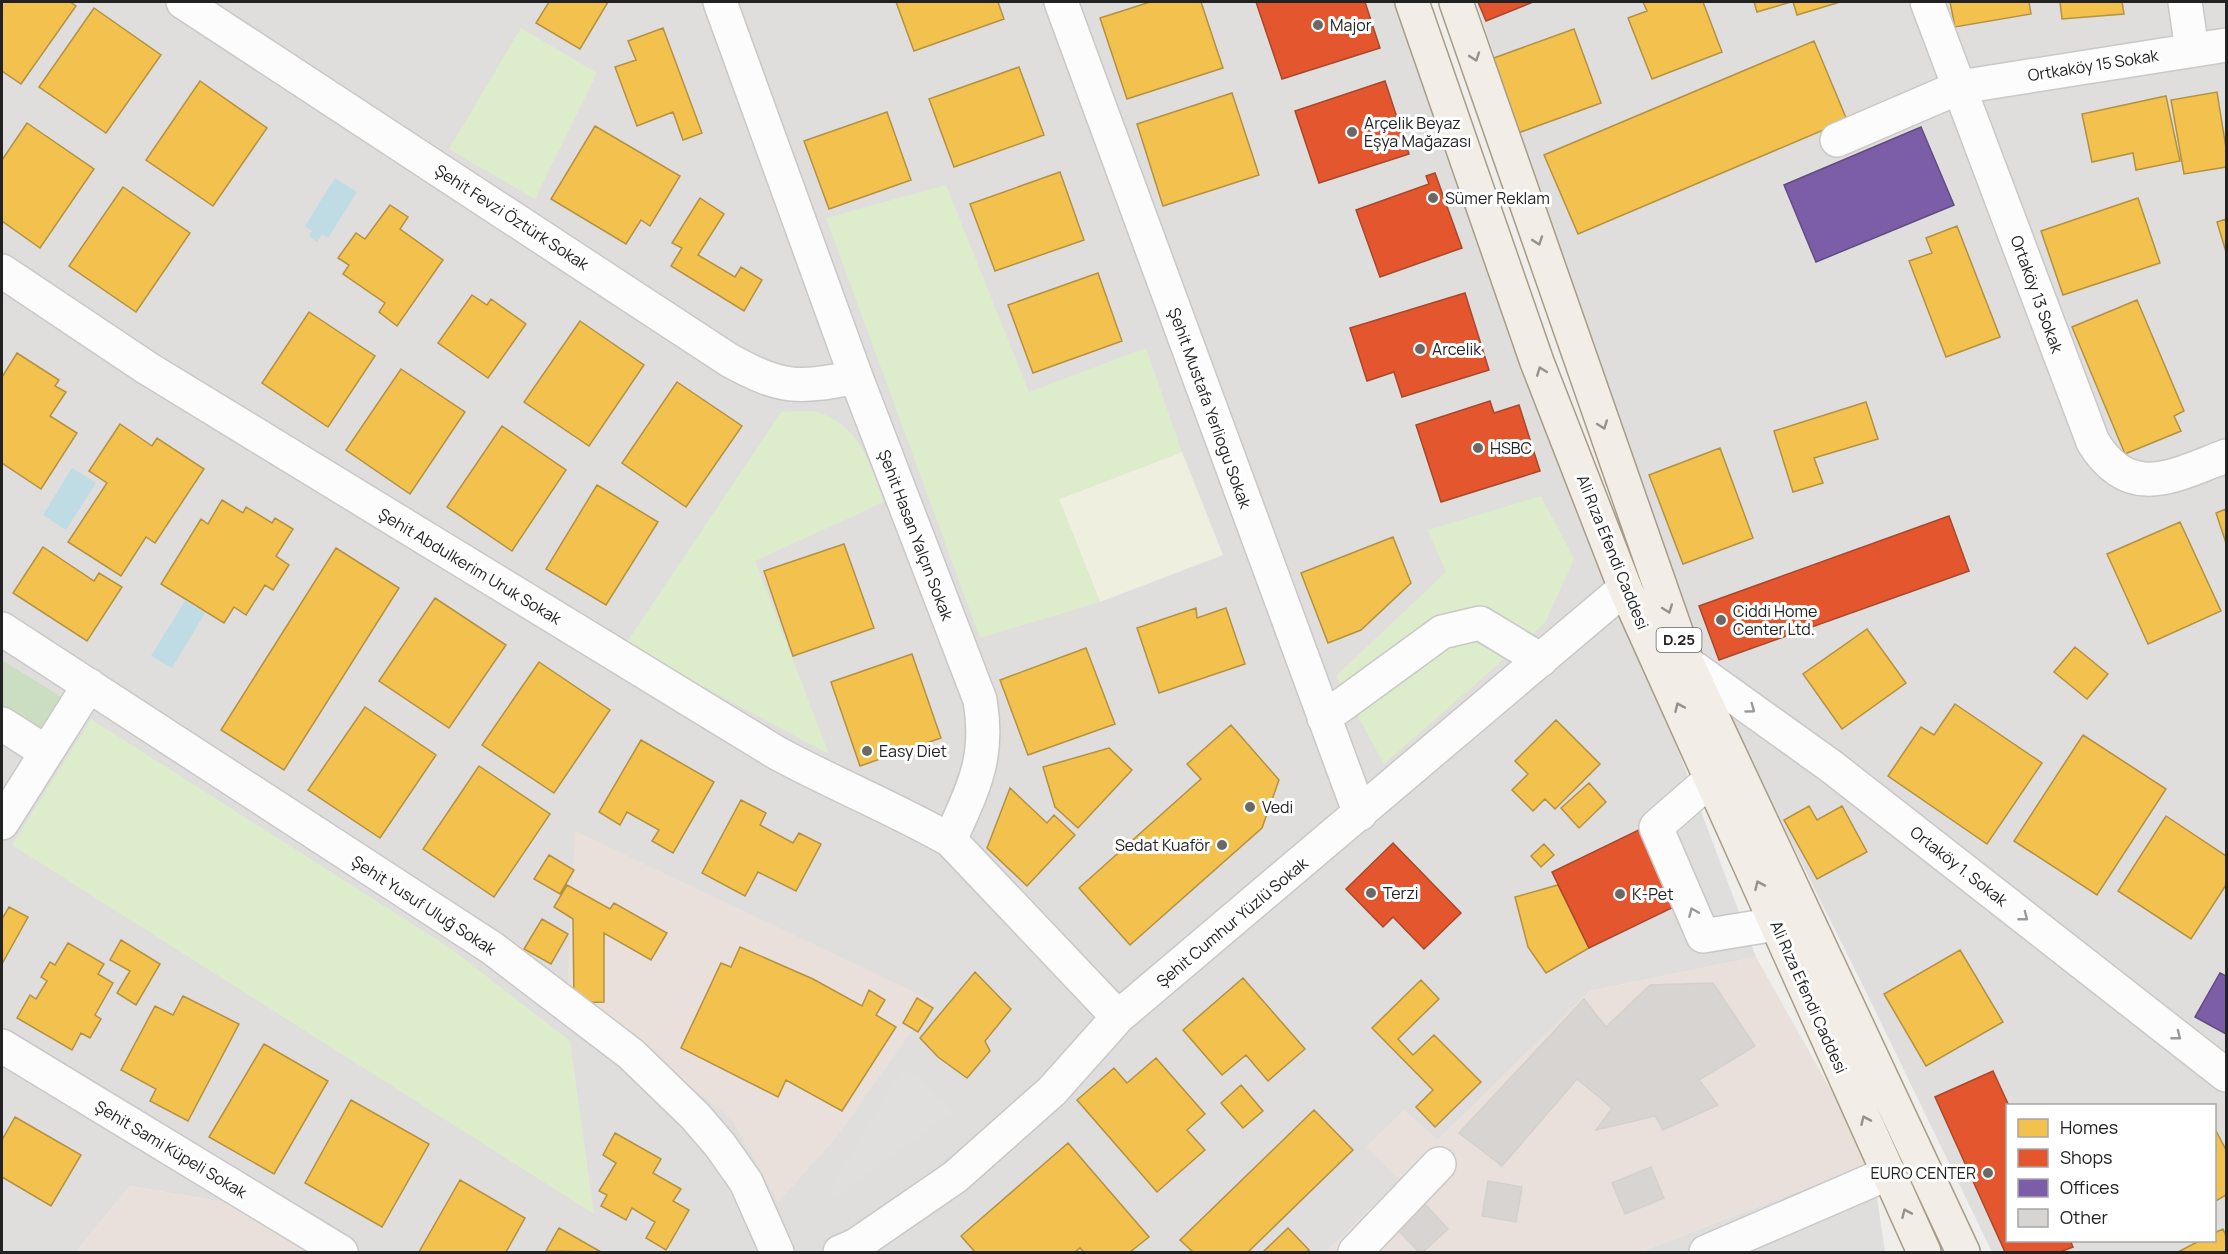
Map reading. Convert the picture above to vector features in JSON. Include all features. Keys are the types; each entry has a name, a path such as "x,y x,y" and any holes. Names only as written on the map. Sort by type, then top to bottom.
{"main road":[{"name":"Ali Rıza Efendi Caddesi","path":"1412,2 1537,362 1625,588 1924,1252"},
{"name":"Ali Rıza Efendi Caddesi","path":"1456,2 1687,663 1963,1252"}],"street":[{"name":"Şehit Fevzi Öztürk Sokak","path":"183,2 729,360 765,378 801,387 856,377"},
{"name":"Şehit Hasan Yalçın Sokak","path":"720,2 856,377 980,700 984,724 979,774 950,840"},
{"name":"Şehit Mustafa Yerliogu Sokak","path":"1061,2 1360,814"},
{"name":"Ortaköy 13 Sokak","path":"1927,2 2093,442 2100,454 2112,468 2127,477 2142,480 2172,476 2226,456"},
{"path":"2185,2 2192,50"},
{"name":"Ortkaköy 15 Sokak","path":"1837,140 1960,87 2226,45"},
{"name":"Şehit Abdulkerim Uruk Sokak","path":"2,271 147,368 777,753 821,777 911,818 950,840"},
{"name":"Şehit Cumhur Yüzlü Sokak","path":"840,1252 856,1245 955,1177 1052,1091 1119,1017 1625,588"},
{"path":"1324,718 1442,632 1461,626 1480,623 1540,660"},
{"name":"Şehit Yusuf Uluğ Sokak","path":"2,629 492,948 631,1054 695,1116 720,1145 746,1182 777,1252"},
{"name":"Ortaköy 1. Sokak","path":"1687,663 1832,767 2226,1075"},
{"path":"2,823 88,685"},
{"path":"2,724 46,752"},
{"path":"1711,779 1656,827 1703,936 1776,924"},
{"path":"950,840 1119,1017"},
{"name":"Şehit Sami Küpeli Sokak","path":"2,1046 341,1252"},
{"path":"1354,1252 1439,1164"},
{"path":"1706,1252 1888,1173"}],"shaded area":[{"path":"2,2 1396,2 1756,957 1590,991 1437,1141 1404,1110 1400,1180 1326,1252 306,1252 223,1202 130,1186 76,1252 2,1252"},
{"path":"1476,2 2226,2 2226,1252 1992,1252 1872,1004 1697,653"},
{"path":"575,831 933,1001 836,1138 778,1202 731,1118 567,994"},
{"path":"1756,957 1872,1163 1640,1252 1326,1252 1400,1180 1366,1147 1404,1110 1438,1140 1590,991"},
{"path":"904,1066 953,1111 834,1199 829,1190"},
{"path":"1872,1163 1885,1252 1640,1252"},
{"path":"130,1186 223,1202 306,1252 76,1252"}],"green space":[{"path":"521,28 597,73 535,199 449,149"},
{"path":"946,185 1029,392 1146,348 1182,452 1059,499 1100,602 980,638 826,218"},
{"path":"781,412 818,412 836,420 847,429 863,450 884,502 755,561 829,754 625,645"},
{"path":"1182,452 1223,555 1100,602 1059,499"},
{"path":"1541,496 1574,559 1545,623 1384,764 1336,676 1446,572 1428,530"},
{"path":"2,660 71,703 49,737 2,707"},
{"path":"91,719 450,948 570,1041 594,1214 12,845"}],"water":[{"path":"335,178 357,192 328,238 322,234 317,242 309,236 312,231 305,226"},
{"path":"72,468 96,483 66,530 43,515"},
{"path":"185,601 205,613 172,668 151,656"}],"building: Homes":[{"path":"2,2 70,2 76,6 21,84 2,71"},
{"path":"549,2 608,2 580,49 536,23"},
{"path":"896,2 998,2 1004,19 914,51"},
{"path":"1150,2 1201,2 1223,68 1127,99 1100,18"},
{"path":"1643,2 1703,2 1722,52 1652,79 1628,18 1647,11"},
{"path":"1754,2 1791,2 1757,12"},
{"path":"1793,2 1840,2 1797,15"},
{"path":"1950,2 2029,2 2031,14 1955,27"},
{"path":"2060,2 2122,2 2124,14 2062,19"},
{"path":"94,8 161,55 106,133 39,87"},
{"path":"663,28 702,133 683,140 673,112 637,126 615,67 636,60 628,41"},
{"path":"1574,29 1601,103 1518,133 1491,59"},
{"path":"1814,41 1847,120 1578,234 1544,155"},
{"path":"1019,67 1044,135 954,167 929,99"},
{"path":"200,81 267,128 213,206 146,160"},
{"path":"2217,92 2226,148 2226,167 2184,174 2171,100"},
{"path":"1232,93 1259,175 1163,206 1137,124"},
{"path":"2166,96 2180,161 2136,170 2133,153 2092,162 2082,114"},
{"path":"887,112 911,180 829,209 804,141"},
{"path":"27,123 94,169 40,248 2,221 2,160"},
{"path":"595,126 680,176 650,226 641,220 626,244 551,199"},
{"path":"1060,172 1084,240 995,271 970,204"},
{"path":"123,187 190,233 136,312 69,266"},
{"path":"700,198 724,214 698,255 735,277 741,267 762,280 744,311 671,266 682,248 672,243"},
{"path":"2138,198 2160,263 2063,295 2041,231"},
{"path":"390,205 408,217 400,229 443,260 397,326 379,312 385,303 343,274 349,265 338,258 356,233 365,239"},
{"path":"2226,219 2226,252 2217,222"},
{"path":"1957,226 2000,337 1946,357 1909,261 1932,253 1926,238"},
{"path":"1098,273 1122,341 1033,373 1008,305"},
{"path":"472,295 487,305 491,299 526,324 488,378 438,343"},
{"path":"2137,300 2184,411 2174,416 2181,431 2125,454 2072,327"},
{"path":"309,312 375,356 328,427 262,383"},
{"path":"580,321 644,365 589,446 524,402"},
{"path":"17,353 59,380 55,386 66,392 50,416 77,433 41,489 2,463 2,377"},
{"path":"401,369 465,412 410,494 346,450"},
{"path":"677,382 742,426 686,507 622,463"},
{"path":"1866,402 1878,439 1814,458 1823,483 1793,492 1774,431"},
{"path":"120,424 152,446 157,438 204,469 155,543 146,537 121,576 68,542 107,483 89,471"},
{"path":"502,426 566,470 512,551 447,507"},
{"path":"1720,448 1753,538 1683,564 1649,475"},
{"path":"597,485 658,522 606,605 546,569"},
{"path":"222,500 243,513 246,507 272,523 275,518 293,529 276,556 289,565 273,590 265,585 246,615 234,607 224,623 161,584 201,519 208,524"},
{"path":"2226,509 2226,543 2216,513"},
{"path":"2180,522 2221,611 2148,644 2107,554"},
{"path":"1393,537 1411,583 1361,630 1328,643 1301,573"},
{"path":"844,544 874,628 793,656 764,571"},
{"path":"43,547 94,581 99,573 122,587 87,641 13,593"},
{"path":"336,548 399,588 284,770 221,730"},
{"path":"435,598 506,645 449,728 379,681"},
{"path":"1196,608 1197,618 1226,608 1245,664 1159,693 1137,628"},
{"path":"1867,629 1906,683 1842,729 1803,674"},
{"path":"2075,647 2108,674 2087,699 2054,672"},
{"path":"1086,648 1115,724 1028,755 1000,680"},
{"path":"912,654 941,738 860,766 831,682"},
{"path":"539,662 610,710 554,793 482,745"},
{"path":"1955,704 2042,763 1987,844 1888,776 1921,727 1934,735"},
{"path":"365,707 436,755 380,838 308,790"},
{"path":"1556,720 1600,764 1555,809 1545,799 1533,811 1512,790 1528,774 1515,761"},
{"path":"1231,725 1279,780 1262,828 1130,945 1079,888 1201,779 1187,764"},
{"path":"2083,735 2166,789 2097,895 2014,841"},
{"path":"641,740 714,782 673,853 652,841 659,830 627,812 620,825 599,812"},
{"path":"1109,748 1132,770 1078,828 1055,807 1043,767"},
{"path":"479,766 550,814 494,897 423,849"},
{"path":"1589,783 1606,802 1579,828 1561,808"},
{"path":"1010,788 1047,823 1054,815 1075,835 1027,886 987,848"},
{"path":"741,800 766,813 760,825 793,843 799,833 821,844 796,891 758,872 745,896 702,873"},
{"path":"1809,806 1817,820 1842,806 1867,852 1817,879 1784,820"},
{"path":"2166,816 2226,856 2226,885 2191,939 2118,891"},
{"path":"1544,844 1554,855 1541,867 1531,856"},
{"path":"549,855 574,870 560,894 534,879"},
{"path":"567,885 610,909 614,903 667,933 651,960 604,933 604,1002 574,1003 573,919 554,907"},
{"path":"1558,885 1589,948 1546,973 1528,947 1515,897"},
{"path":"9,907 28,917 2,964 2,919"},
{"path":"542,919 568,934 551,964 524,949"},
{"path":"121,940 160,964 136,1005 117,993 130,971 110,960"},
{"path":"68,943 104,964 98,974 113,983 95,1015 101,1019 90,1038 81,1033 72,1050 17,1018 30,995 36,999 47,981 41,977 50,962 55,965"},
{"path":"740,947 813,979 862,1006 869,990 885,1000 876,1015 896,1027 842,1111 786,1080 778,1097 681,1048 721,963 731,967"},
{"path":"1960,950 2003,1022 1926,1066 1884,994"},
{"path":"975,972 1011,1009 985,1041 990,1051 967,1078 938,1057 920,1038"},
{"path":"1243,978 1305,1049 1268,1081 1246,1055 1222,1075 1183,1030"},
{"path":"1421,980 1439,999 1398,1039 1413,1055 1434,1035 1481,1082 1435,1127 1416,1107 1433,1090 1372,1028"},
{"path":"183,996 239,1024 188,1121 150,1101 156,1089 121,1070 155,1006 173,1015"},
{"path":"917,998 933,1008 918,1032 903,1023"},
{"path":"264,1044 328,1081 274,1174 209,1137"},
{"path":"1156,1058 1205,1114 1187,1130 1205,1150 1157,1192 1077,1100 1114,1068 1127,1083"},
{"path":"1241,1085 1263,1111 1243,1128 1221,1103"},
{"path":"351,1100 429,1144 382,1227 305,1183"},
{"path":"1314,1110 1353,1150 1248,1252 1193,1252 1180,1240"},
{"path":"15,1117 81,1155 51,1206 2,1177 2,1140"},
{"path":"2216,1131 2226,1150 2226,1195 2216,1201"},
{"path":"615,1133 661,1159 653,1173 681,1189 673,1201 689,1210 666,1250 646,1238 655,1222 632,1208 626,1220 601,1206 607,1195 599,1191 616,1163 603,1155"},
{"path":"1068,1143 1149,1237 1130,1252 1084,1252 1080,1248 1075,1252 975,1252 961,1236"},
{"path":"460,1180 525,1218 506,1252 419,1252"},
{"path":"559,1228 601,1252 546,1251"},
{"path":"1288,1228 1309,1250 1307,1252 1263,1252"},
{"path":"2223,1229 2226,1236 2226,1252 2178,1252 2197,1242 2216,1242 2216,1232"}],"building: Shops":[{"name":"Major","path":"1256,2 1365,2 1380,48 1282,79"},
{"path":"1478,2 1533,2 1486,21"},
{"name":"Arçelik Beyaz Eşya Mağazası","path":"1385,81 1409,154 1319,183 1295,111"},
{"path":"1435,173 1462,248 1380,277 1356,210 1429,184 1426,176"},
{"name":"Arcelik","path":"1465,293 1489,370 1402,397 1394,372 1367,381 1350,328"},
{"name":"HSBC","path":"1490,401 1494,413 1519,405 1540,471 1441,502 1416,425"},
{"path":"1949,516 1969,571 1719,660 1699,606"},
{"name":"K-Pet","path":"1645,827 1682,903 1589,948 1552,872"},
{"path":"1393,843 1461,913 1424,949 1393,917 1383,927 1346,889"},
{"name":"EURO CENTER","path":"1993,1071 2008,1104 2006,1104 2006,1242 2071,1242 2073,1247 2060,1252 2005,1252 1935,1097"}],"building: Offices":[{"path":"1921,127 1954,205 1816,262 1784,185"},
{"path":"2220,973 2226,976 2226,1034 2195,1017"}],"building: Other":[{"path":"1713,983 1755,1046 1699,1080 1718,1105 1663,1130 1655,1116 1596,1130 1612,1108 1577,1079 1502,1166 1459,1133 1584,999 1606,1027 1650,985"},
{"path":"1651,1167 1664,1198 1625,1214 1612,1183"},
{"path":"1488,1181 1522,1187 1516,1222 1482,1216"},
{"path":"1424,1203 1448,1229 1423,1252 1419,1252 1397,1229"}],"place":[{"name":"Major","path":"1318,25"},
{"name":"Arçelik Beyaz Eşya Mağazası","path":"1352,132"},
{"name":"Sümer Reklam","path":"1433,198"},
{"name":"Arcelik","path":"1420,349"},
{"name":"HSBC","path":"1478,448"},
{"name":"Ciddi Home Center Ltd.","path":"1721,620"},
{"name":"Easy Diet","path":"867,751"},
{"name":"Vedi","path":"1250,807"},
{"name":"Sedat Kuaför","path":"1222,845"},
{"name":"Terzi","path":"1371,893"},
{"name":"K-Pet","path":"1620,894"},
{"name":"EURO CENTER","path":"1988,1173"}]}
